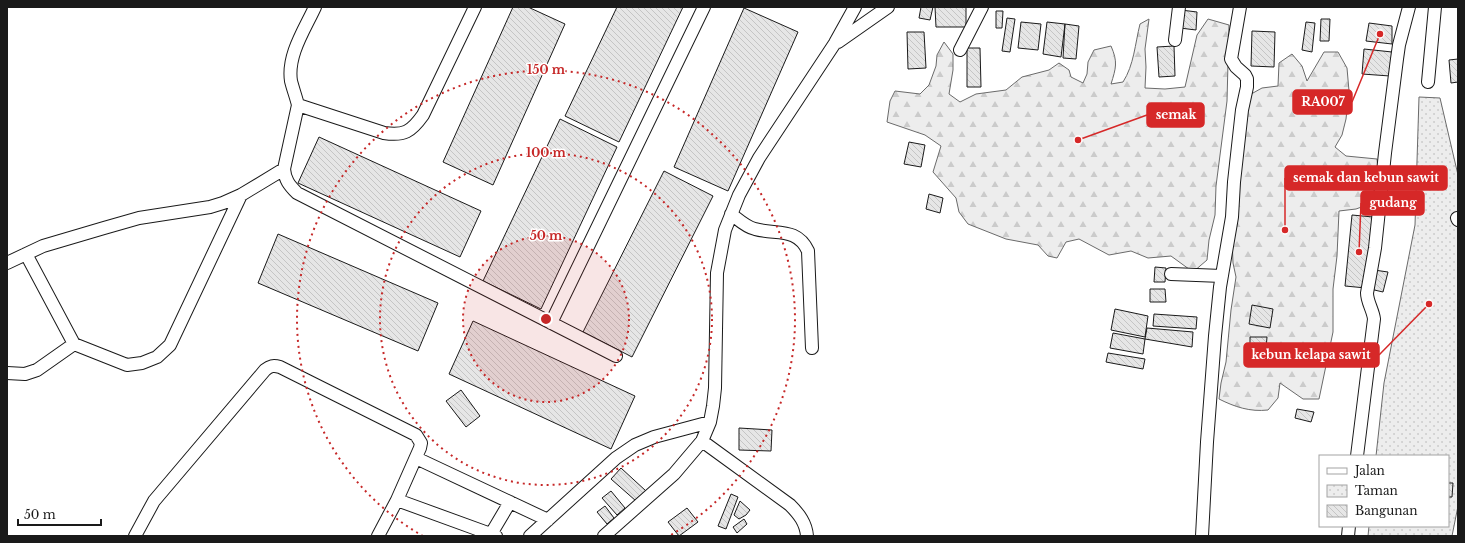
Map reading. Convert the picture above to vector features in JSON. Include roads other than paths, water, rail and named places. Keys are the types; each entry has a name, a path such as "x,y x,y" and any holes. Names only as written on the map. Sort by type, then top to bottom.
{"street":[{"path":"315,7 294,52 291,64 291,80 298,105 284,169 285,178 289,186 296,193 616,356"},
{"path":"298,105 384,133 396,135 407,132 415,126 423,115 475,7"},
{"path":"551,323 704,7"},
{"path":"604,536 674,474 702,441 710,422 715,388 717,273 725,230 739,195 759,158 835,43 855,7"},
{"path":"835,43 888,7"},
{"path":"960,50 982,7"},
{"path":"1175,40 1179,7"},
{"path":"1202,536 1210,405 1222,276 1232,218 1241,116 1247,87 1247,79 1245,75 1236,67 1231,59 1240,7"},
{"path":"1357,455 1374,319 1373,310 1367,293 1375,248 1384,153 1399,45 1409,7"},
{"path":"1428,82 1435,7"},
{"path":"7,263 43,246 139,218 210,207 223,203 241,195 284,169"},
{"path":"26,254 74,344 127,365 142,363 157,357 170,345 241,195"},
{"path":"731,214 748,227 756,230 784,233 794,236 805,244 808,251 812,348"},
{"path":"1171,274 1222,276"},
{"path":"7,373 25,374 37,370 74,344"},
{"path":"135,536 154,501 260,376 269,367 275,366 280,367 416,435 421,444 416,458 397,500 378,536"},
{"path":"530,536 616,458 635,445 654,437 710,422"},
{"path":"702,441 790,505 805,524 807,536"},
{"path":"416,458 548,520"},
{"path":"397,500 493,535 510,502"}],"place":[{"name":"RA007","path":"1380,34"},
{"name":"semak","path":"1078,140"},
{"name":"semak dan kebun sawit","path":"1285,230"},
{"name":"gudang","path":"1359,252"},
{"name":"kebun kelapa sawit","path":"1429,304"}]}
